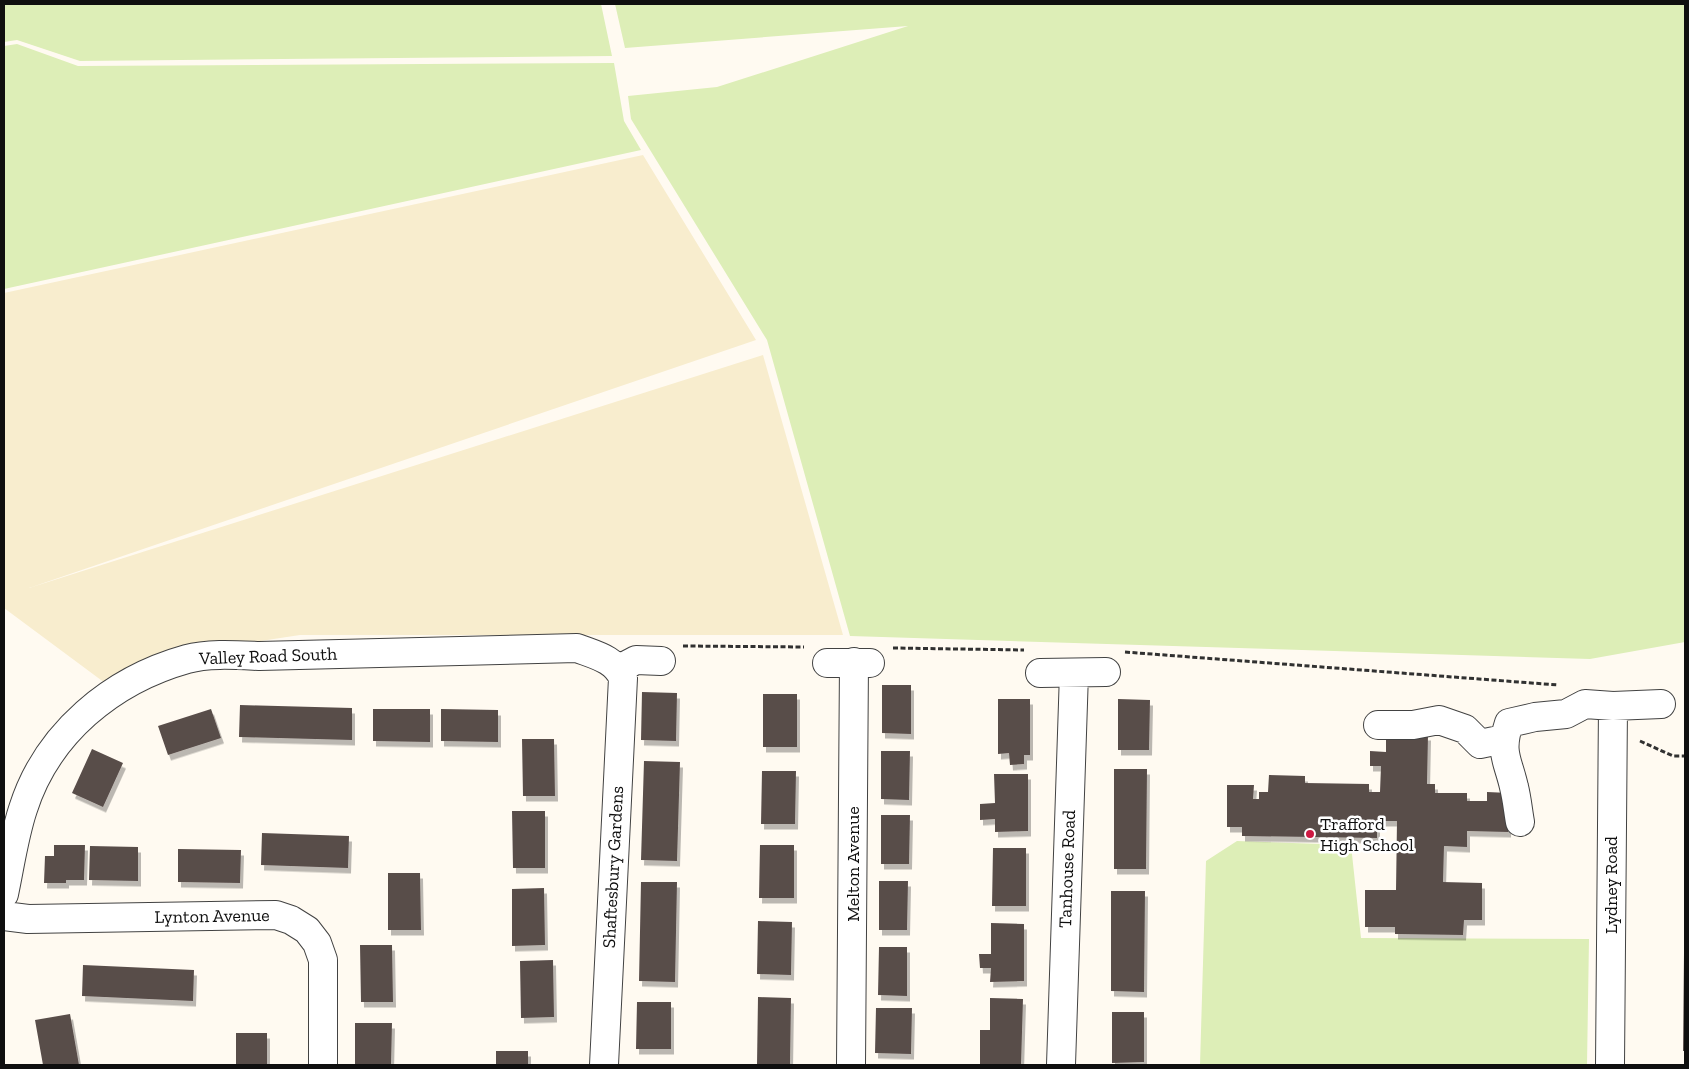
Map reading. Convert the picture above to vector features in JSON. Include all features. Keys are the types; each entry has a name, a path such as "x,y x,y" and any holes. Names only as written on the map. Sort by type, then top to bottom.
{"street":[{"name":"Valley Road South","path":"4,894 23,809 38,773 60,738 88,710 118,688 147,673 188,658 223,655 259,656 577,648 609,660 619,669"},
{"path":"619,669 636,660 661,661"},
{"name":"Melton Avenue","path":"827,663 862,662 851,1065"},
{"name":"Shaftesbury Gardens","path":"604,1065 622,678 619,669"},
{"path":"1040,673 1106,672"},
{"name":"Tanhouse Road","path":"1060,1065 1074,673"},
{"path":"1520,822 1514,786 1505,758 1504,738 1509,723 1535,717 1566,714 1585,704 1612,717 1661,704"},
{"name":"Lydney Road","path":"1610,1065 1612,717"},
{"path":"1378,725 1413,725 1439,720 1465,728 1480,744 1504,738"},
{"name":"Lynton Avenue","path":"4,916 28,919 276,915 291,920 307,930 317,943 323,960 323,1065"}],"path":[{"path":"1612,717 1673,756 1685,756"}],"shaded area":[{"path":"643,155 756,340 29,588 763,355 843,635 300,635 254,642 219,642 105,683 4,608 4,293"}],"green space":[{"path":"4,4 601,4 612,56 80,61 17,40 4,42"},
{"path":"615,4 1685,4 1685,642 1590,659 850,636 767,340 631,119 628,96 717,87 908,26 625,48"},
{"path":"17,44 78,66 614,63 624,121 641,150 4,289 4,46"},
{"path":"1237,841 1351,845 1361,938 1589,939 1587,1065 1200,1065 1206,861"}],"building":[{"path":"882,685 911,685 911,734 882,733"},
{"path":"642,692 677,693 676,741 641,740"},
{"path":"763,694 797,694 797,747 763,747"},
{"path":"998,699 1030,699 1030,755 1024,755 1024,764 1010,765 1009,753 998,754"},
{"path":"1118,699 1150,700 1149,750 1118,750"},
{"path":"240,705 352,708 352,740 239,737"},
{"path":"211,709 221,738 168,755 158,726"},
{"path":"373,709 430,709 430,742 373,741"},
{"path":"441,709 498,710 498,742 441,741"},
{"name":"Trafford High School","path":"1386,734 1428,735 1427,784 1435,784 1435,793 1467,793 1467,801 1487,801 1487,792 1509,793 1508,832 1467,831 1467,847 1444,846 1443,882 1482,883 1482,920 1464,920 1463,935 1395,934 1395,927 1365,927 1365,890 1396,890 1397,821 1377,821 1377,838 1242,836 1242,827 1227,827 1227,785 1254,785 1253,799 1259,799 1259,792 1268,792 1269,775 1305,776 1305,783 1369,784 1369,792 1380,792 1381,766 1370,766 1370,751 1386,752"},
{"path":"522,739 554,739 555,796 523,796"},
{"path":"92,749 123,763 103,807 72,793"},
{"path":"881,751 910,751 909,800 881,799"},
{"path":"644,761 680,762 677,861 641,860"},
{"path":"1114,769 1147,769 1146,869 1114,869"},
{"path":"762,771 796,771 795,824 761,824"},
{"path":"994,774 1028,774 1028,831 995,832 995,819 980,820 980,804 995,803"},
{"path":"512,811 545,811 545,868 513,868"},
{"path":"881,815 910,815 909,864 881,864"},
{"path":"262,833 349,836 348,868 261,865"},
{"path":"54,845 85,845 84,880 66,880 66,883 44,883 45,856 54,856"},
{"path":"760,845 794,845 794,898 759,898"},
{"path":"90,846 138,847 138,881 89,880"},
{"path":"993,848 1026,848 1026,906 992,906"},
{"path":"178,849 241,850 240,883 178,882"},
{"path":"388,873 420,873 421,930 388,930"},
{"path":"879,881 908,881 907,930 879,930"},
{"path":"641,882 677,882 675,982 639,981"},
{"path":"544,888 545,945 512,946 512,889"},
{"path":"1111,891 1145,891 1144,992 1111,991"},
{"path":"758,921 792,922 791,975 757,974"},
{"path":"991,923 1024,924 1024,981 990,982 991,968 980,968 979,954 991,954"},
{"path":"360,945 392,945 393,1002 361,1002"},
{"path":"879,947 907,947 907,996 878,995"},
{"path":"1684,953 1685,1051 1683,1051"},
{"path":"553,960 554,1017 521,1018 520,961"},
{"path":"83,965 194,970 193,1001 82,996"},
{"path":"758,997 791,998 790,1065 757,1065"},
{"path":"990,998 1023,999 1021,1065 980,1065 980,1030 990,1030"},
{"path":"637,1002 671,1002 671,1049 636,1049"},
{"path":"876,1008 912,1008 911,1054 875,1053"},
{"path":"1112,1012 1144,1012 1144,1062 1112,1063"},
{"path":"70,1014 79,1065 43,1065 35,1020"},
{"path":"355,1023 392,1023 391,1065 355,1065"},
{"path":"236,1033 267,1033 267,1065 236,1065"},
{"path":"496,1051 528,1051 528,1065 496,1065"}],"place":[{"name":"Trafford High School","path":"1310,834"}]}
